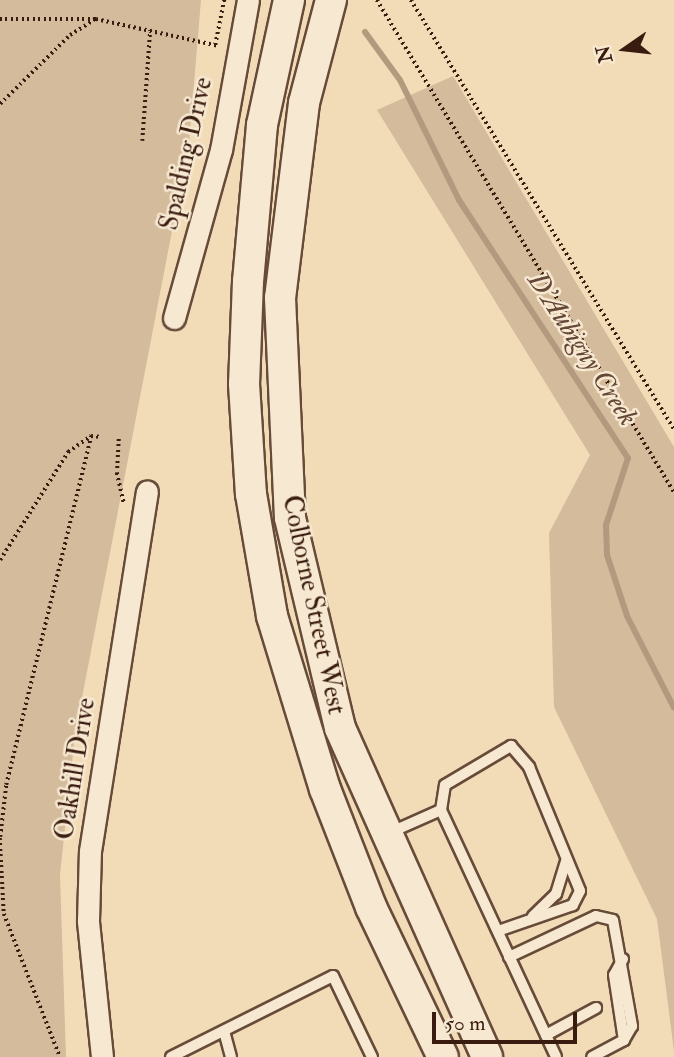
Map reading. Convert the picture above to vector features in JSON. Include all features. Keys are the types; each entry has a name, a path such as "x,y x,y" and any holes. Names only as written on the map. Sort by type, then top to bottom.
{"main road":[{"name":"Colborne Street West","path":"289,0 262,125 248,281 244,384 251,494 272,616 325,789 371,907 443,1057"},
{"name":"Colborne Street West","path":"331,0 304,103 286,219 280,298 285,466 290,518 340,728 384,835 487,1057"}],"street":[{"name":"Spalding Drive","path":"174,318 220,150 248,0"},
{"name":"Oakhill Drive","path":"102,1057 88,921 90,851 147,491"}],"lane":[{"path":"498,932 533,915 573,905 580,891 529,766 511,746 445,785 441,810 556,1057"},
{"path":"384,835 441,810"},
{"path":"533,915 565,880 566,856"},
{"path":"509,957 600,916 616,923 632,1026 624,1040 592,1057"},
{"path":"171,1057 334,976 372,1057"},
{"path":"545,1035 596,1008"},
{"path":"223,1031 231,1057"}],"path":[{"path":"0,19 96,19 215,45 224,0"},
{"path":"377,0 674,492"},
{"path":"411,0 674,429"},
{"path":"0,104 70,35 96,19"},
{"path":"142,141 150,30"},
{"path":"60,1057 4,914 0,838 6,785 91,436"},
{"path":"0,560 68,452 91,436 102,437"}],"shaded area":[{"path":"0,0 201,0 189,143 75,734 60,875 66,1057 0,1057"},
{"path":"453,76 674,447 674,1051 657,919 554,707 549,533 590,455 377,110"}],"waterway":[{"name":"D'Aubigny Creek","path":"365,32 400,80 459,200 628,458 606,525 607,555 627,616 674,708"}]}
